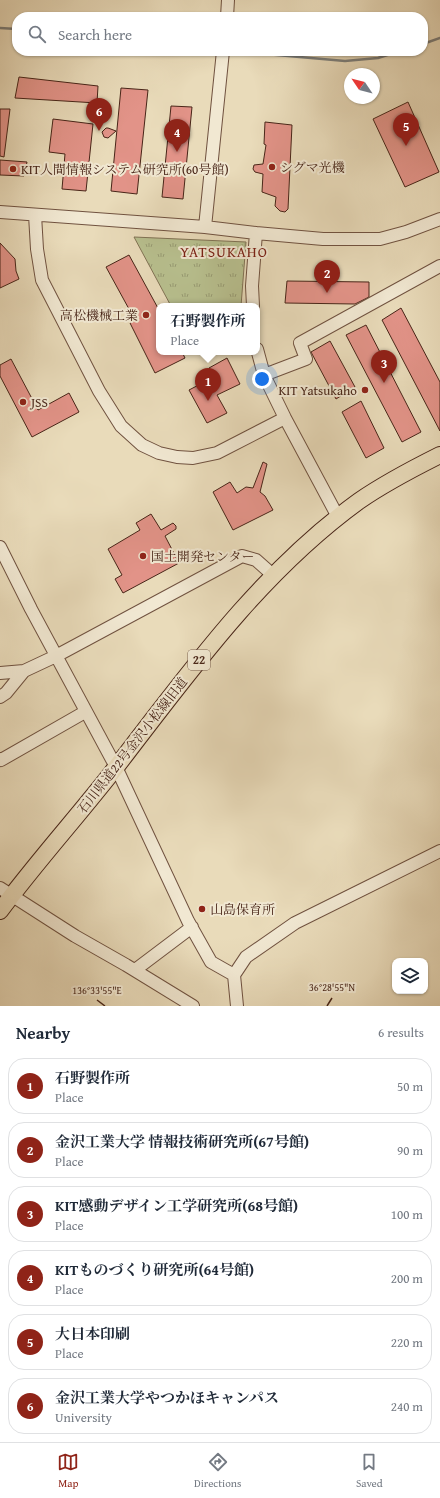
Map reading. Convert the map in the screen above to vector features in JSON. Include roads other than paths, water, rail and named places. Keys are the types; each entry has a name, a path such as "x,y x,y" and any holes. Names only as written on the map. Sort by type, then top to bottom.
{"main road":[{"name":"石川県道22号金沢小松線旧道","path":"0,911 6,892 116,767 187,674 254,595 302,548 338,517 361,500 402,474 440,455"}],"street":[{"path":"227,12 228,0"},
{"path":"205,227 222,56"},
{"path":"0,212 205,227 323,240 380,239 406,232 440,218"},
{"path":"35,215 37,249 42,280 99,391 121,426 142,445 159,453 177,457 193,458 217,454 285,418"},
{"path":"252,303 256,233"},
{"path":"264,374 306,359 300,343 440,266"},
{"path":"259,355 264,374 285,418 338,517"},
{"path":"1,551 85,712 116,767 192,927 211,962 234,975"},
{"path":"0,673 24,671 56,656 242,556 256,560 274,576"},
{"path":"0,697 6,693 24,671"},
{"path":"0,759 1,760 85,712"},
{"path":"237,1006 234,975 246,957 295,923 440,851"},
{"path":"6,892 75,936 193,1006"},
{"path":"134,970 192,927"}],"waterway":[{"path":"0,28 12,29"},
{"path":"428,42 440,38"},
{"path":"288,56 345,61 384,56"}],"place":[{"name":"金沢工業大学やつかほキャンパス","path":"99,131"},
{"name":"大日本印刷","path":"406,146"},
{"name":"KITものづくり研究所(64号館)","path":"177,152"},
{"name":"シグマ光機","path":"272,167"},
{"name":"KIT人間情報システム研究所(60号館)","path":"13,169"},
{"name":"金沢工業大学 情報技術研究所(67号館)","path":"327,293"},
{"name":"高松機械工業","path":"146,315"},
{"name":"KIT感動デザイン工学研究所(68号館)","path":"384,383"},
{"name":"KIT Yatsukaho","path":"365,390"},
{"name":"石野製作所","path":"208,401"},
{"name":"JSS","path":"23,402"},
{"name":"国土開発センター","path":"143,556"},
{"name":"山島保育所","path":"202,909"}],"district":[{"name":"YATSUKAHO","path":"224,252"}]}
